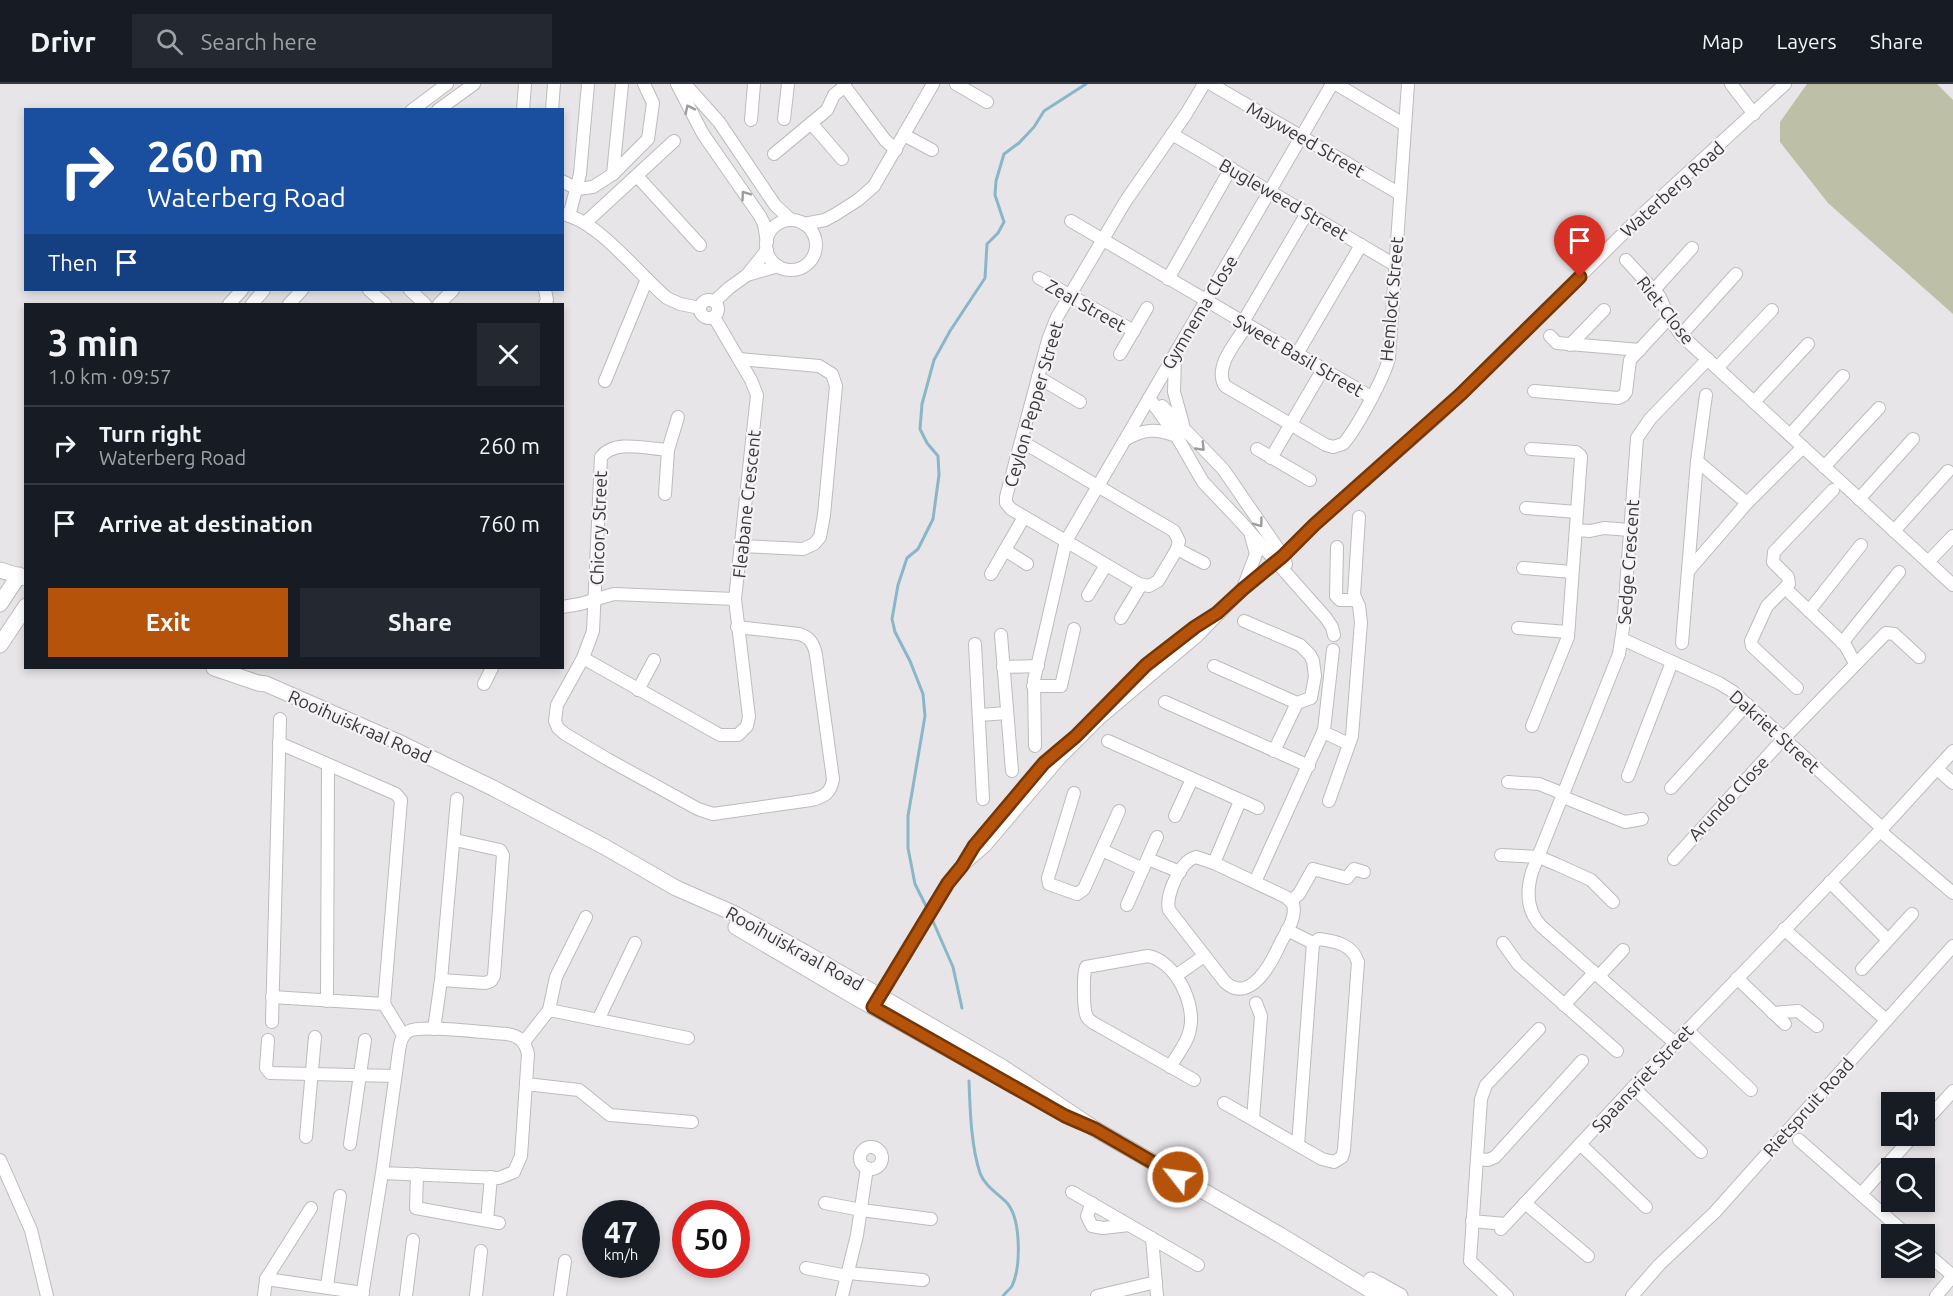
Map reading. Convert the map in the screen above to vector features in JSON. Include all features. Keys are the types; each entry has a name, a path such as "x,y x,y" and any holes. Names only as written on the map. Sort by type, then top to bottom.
{"main road":[{"path":"0,570 23,573"},
{"path":"23,573 2,597 24,603"},
{"path":"0,644 24,607"},
{"path":"0,644 24,626"},
{"name":"Rooihuiskraal Road","path":"217,669 266,684 396,741 605,847 676,888 700,905 876,1001 1065,1116 1095,1129 1280,1235 1380,1296"},
{"name":"Rooihuiskraal Road","path":"242,669 261,678 266,684"},
{"name":"Rooihuiskraal Road","path":"1280,1235 1292,1239 1400,1296"}],"street":[{"path":"415,108 447,84"},
{"path":"441,108 474,84"},
{"path":"523,108 525,84"},
{"path":"552,108 554,84"},
{"path":"588,84 580,174 577,189 566,215 585,223 672,301 700,308"},
{"path":"613,174 622,84"},
{"path":"564,182 577,189 593,187 613,174 645,142 650,134 652,98 644,84"},
{"path":"677,84 703,134 760,216 764,224 771,259 778,266 786,269 802,267 813,256 815,240 825,224 836,214"},
{"path":"685,84 719,122 775,205 791,220"},
{"path":"751,120 754,84"},
{"path":"784,119 788,84"},
{"path":"804,224 825,220 858,201 874,186 933,84"},
{"path":"956,84 987,102"},
{"name":"Ceylon Pepper Street","path":"1141,585 1009,508 1006,500 1053,327 1130,194 1204,84"},
{"name":"Mayweed Street","path":"1211,84 1400,194"},
{"path":"1334,84 1405,125"},
{"name":"Gymnema Close","path":"1035,746 1033,686 1066,541 1269,191 1334,84"},
{"name":"Hemlock Street","path":"1307,213 1223,365 1221,379 1228,388 1326,446 1339,446 1347,439 1371,397 1389,358 1408,84"},
{"path":"1731,84 1754,114"},
{"name":"Waterberg Road","path":"876,1001 936,901 962,866 985,846 1059,759 1099,719 1196,637 1243,589 1280,559 1314,525 1445,410 1643,214 1785,84"},
{"path":"774,154 828,108 834,95 844,85 885,140 896,150"},
{"path":"703,134 719,122"},
{"path":"811,123 842,159"},
{"name":"Bugleweed Street","path":"1172,134 1395,265"},
{"path":"904,135 932,150"},
{"path":"585,223 674,141"},
{"path":"1168,279 1231,168"},
{"path":"636,176 700,245"},
{"path":"715,302 747,275 767,246 772,229 784,221 791,220 804,224 809,228 815,240"},
{"name":"Sweet Basil Street","path":"1071,221 1371,397"},
{"path":"1297,354 1361,245"},
{"path":"1654,290 1692,248"},
{"name":"Riet Close","path":"1626,260 1660,297 1669,318 1681,335 1712,364"},
{"path":"747,275 778,266"},
{"path":"1681,335 1736,274"},
{"name":"Zeal Street","path":"1039,278 1134,331"},
{"path":"605,381 647,279"},
{"path":"230,303 241,291"},
{"path":"253,303 263,291"},
{"path":"290,303 301,291"},
{"path":"370,291 384,303"},
{"path":"414,291 424,303"},
{"path":"440,303 452,291"},
{"path":"709,299 715,302 718,310 714,317 706,318 700,312 700,308 709,299"},
{"name":"Zeal Street","path":"1120,354 1147,308"},
{"path":"1570,345 1604,310"},
{"name":"Sedge Crescent","path":"1675,1043 1541,926 1531,912 1529,887 1615,667 1622,639 1638,434 1650,419 1772,310"},
{"name":"Fleabane Crescent","path":"564,607 580,604 604,595 629,593 735,599 757,400 753,384 714,317"},
{"path":"1534,391 1621,397 1626,392 1629,363 1669,318"},
{"path":"1550,336 1557,343 1640,350"},
{"path":"1754,402 1808,344"},
{"path":"1175,352 1173,392 1182,434 1203,482 1250,533 1280,559"},
{"path":"739,359 819,366 832,374 836,386 820,537 814,544 804,549 741,546"},
{"path":"1712,364 1953,585"},
{"path":"1271,458 1323,369"},
{"path":"1790,435 1843,376"},
{"path":"1038,377 1080,402"},
{"path":"1682,643 1697,461 1706,395"},
{"path":"1150,396 1182,434 1223,469 1290,576 1326,618 1334,635"},
{"path":"1824,467 1878,408"},
{"path":"665,494 668,450 678,417"},
{"path":"1124,441 1136,434 1151,430 1182,434"},
{"path":"1859,499 1913,439"},
{"path":"1021,441 1170,528 1178,536 1178,549 1158,581 1149,586 1141,585 1121,618"},
{"name":"Chicory Street","path":"596,598 601,457 614,447 668,450"},
{"path":"1689,570 1747,502 1803,447"},
{"path":"1257,449 1310,480"},
{"path":"1531,449 1576,452 1580,455 1568,632 1565,648 1532,726"},
{"path":"1697,461 1747,502"},
{"path":"1894,531 1948,471"},
{"path":"1222,502 1236,489"},
{"path":"1797,688 1751,643 1765,609 1789,584 1789,579 1773,562 1773,555 1833,490"},
{"path":"1526,508 1577,512"},
{"path":"991,574 1024,517"},
{"path":"1329,801 1352,736 1361,622 1354,589 1359,517"},
{"path":"1576,530 1590,531 1602,528 1630,530"},
{"path":"1243,589 1256,554 1250,533"},
{"path":"1929,562 1953,536"},
{"path":"1809,611 1861,545"},
{"path":"1336,547 1336,596 1340,600 1356,600"},
{"path":"1178,549 1204,563"},
{"path":"1005,550 1027,564"},
{"path":"1088,595 1106,565"},
{"path":"1523,568 1572,572"},
{"path":"1842,643 1899,572"},
{"path":"1785,588 1850,651 1855,663"},
{"path":"596,598 593,631 583,658 557,705 555,721 558,728 698,809 712,814 820,798 829,791 833,779 820,678 813,644 807,637 799,634 737,627"},
{"path":"583,658 720,735 732,736 741,733 747,726 749,717 735,599"},
{"path":"1214,666 1297,703 1313,695 1314,668 1310,655 1300,645 1244,621"},
{"path":"1033,686 1061,686 1074,628"},
{"path":"1518,628 1568,632"},
{"name":"Arundo Close","path":"1674,859 1855,663 1890,633 1919,657"},
{"path":"1001,634 1011,771"},
{"name":"Dakriet Street","path":"1622,639 1723,685 1747,704 1881,830 1953,893"},
{"path":"975,644 983,799"},
{"path":"1255,882 1323,732 1327,719 1333,650"},
{"path":"638,690 654,660"},
{"path":"1628,776 1672,662"},
{"path":"1003,667 1038,666"},
{"path":"484,684 492,669"},
{"path":"1165,702 1309,766"},
{"path":"1274,751 1297,703"},
{"path":"1671,788 1747,704"},
{"path":"980,715 1007,713"},
{"path":"272,1022 279,719"},
{"path":"1323,732 1349,744"},
{"path":"1108,741 1258,808"},
{"path":"279,743 396,794 401,800 384,1004 403,1035"},
{"path":"1886,1020 1784,929 1881,830 1953,751"},
{"path":"327,1001 328,765"},
{"path":"1937,768 1953,783"},
{"path":"1175,816 1192,779"},
{"path":"1508,782 1539,784 1625,822 1642,819"},
{"path":"1074,793 1048,882 1054,887 1079,893 1086,886 1119,811"},
{"path":"434,1029 455,840 457,799"},
{"path":"1214,863 1240,801"},
{"path":"1127,905 1156,837"},
{"path":"441,980 485,983 491,981 494,976 504,855 500,850 455,840"},
{"path":"1102,850 1180,872"},
{"path":"1501,855 1539,858 1589,879 1613,902"},
{"path":"1198,858 1214,863 1255,882 1291,901 1294,913 1268,969 1246,988 1239,989 1231,987 1204,956 1169,910 1168,900 1180,872 1190,859 1198,858"},
{"path":"1291,901 1298,896 1315,868 1347,878 1354,869 1365,872"},
{"path":"1830,882 1888,940"},
{"path":"1862,969 1912,914"},
{"path":"524,1042 549,1010 556,977 586,917"},
{"name":"Spaansriet Street","path":"1472,1221 1503,1226 1784,929"},
{"path":"1287,930 1313,943"},
{"path":"1224,1103 1322,1159 1334,1162 1342,1157 1358,962 1354,953 1338,942 1319,939 1313,943"},
{"path":"597,1020 635,943"},
{"path":"1298,1145 1313,943"},
{"path":"1503,943 1518,964 1617,1051"},
{"name":"Rietspruit Road","path":"1621,1296 1659,1265 1709,1218 1953,946"},
{"path":"1564,1005 1623,950"},
{"path":"1177,975 1204,956"},
{"path":"1170,1067 1191,1025 1190,1006 1177,975 1158,961 1148,957 1086,967 1084,972 1088,1018 1170,1067 1194,1080"},
{"path":"1737,978 1785,1024"},
{"path":"272,998 384,1004"},
{"path":"1253,1119 1261,1016 1256,1003"},
{"path":"549,1010 688,1038"},
{"path":"1773,1013 1798,1011 1817,1026"},
{"path":"266,1279 362,1294 403,1035 415,1029 434,1029 514,1035 524,1042 528,1054 526,1084 520,1161 514,1172 510,1175 491,1178 382,1173"},
{"path":"1507,1296 1470,1260 1481,1099 1484,1089 1539,1029"},
{"path":"1687,1030 1751,1090"},
{"path":"306,1137 315,1037"},
{"path":"268,1040 266,1068 268,1072 395,1076"},
{"path":"350,1144 365,1040"},
{"path":"1477,1159 1488,1160 1495,1157 1582,1061"},
{"path":"526,1084 579,1090 610,1115 692,1122"},
{"path":"1633,1087 1701,1152"},
{"path":"1935,1112 1951,1096"},
{"path":"1800,1140 1895,1224"},
{"path":"1580,1144 1646,1207"},
{"path":"1861,1194 1904,1146"},
{"path":"0,1160 28,1223 47,1296"},
{"path":"842,1296 861,1210 867,1168"},
{"path":"417,1174 416,1208 493,1222 491,1178"},
{"path":"1072,1192 1198,1265"},
{"path":"324,1289 340,1196"},
{"path":"825,1203 931,1219"},
{"path":"1092,1203 1088,1218 1094,1227 1129,1225"},
{"path":"1525,1203 1588,1257"},
{"path":"264,1296 266,1279 311,1208"},
{"path":"1152,1239 1157,1296"},
{"path":"406,1296 413,1240"},
{"path":"476,1296 482,1251"},
{"path":"1935,1260 1953,1276 1936,1296"},
{"path":"560,1296 565,1261"},
{"name":"Rietspruit Road","path":"1632,1296 1659,1265"},
{"path":"806,1268 848,1275 923,1280"},
{"path":"1097,1296 1156,1282"}],"green space":[{"path":"1807,84 1937,84 1953,100 1953,314 1828,203 1780,142 1780,122"}],"waterway":[{"path":"928,910 915,884 908,848 908,816 925,716 923,694 895,632 892,619 898,585 907,558 918,549 933,519 939,475 938,456 927,443 920,429 922,404 934,360 985,278 987,244 998,233 1004,222 995,195 996,181 1004,154 1019,143 1034,127 1044,111 1086,84"},
{"path":"932,919 953,967 962,1008"},
{"path":"969,1081 973,1139 980,1173 989,1186 1008,1204 1017,1232 1018,1256 1015,1278 1012,1286 1003,1296"}],"route":[{"path":"1178,1177 873,1007 955,873 974,846 1044,763 1076,736 1152,660 1217,613 1420,432 1580,277"}]}
